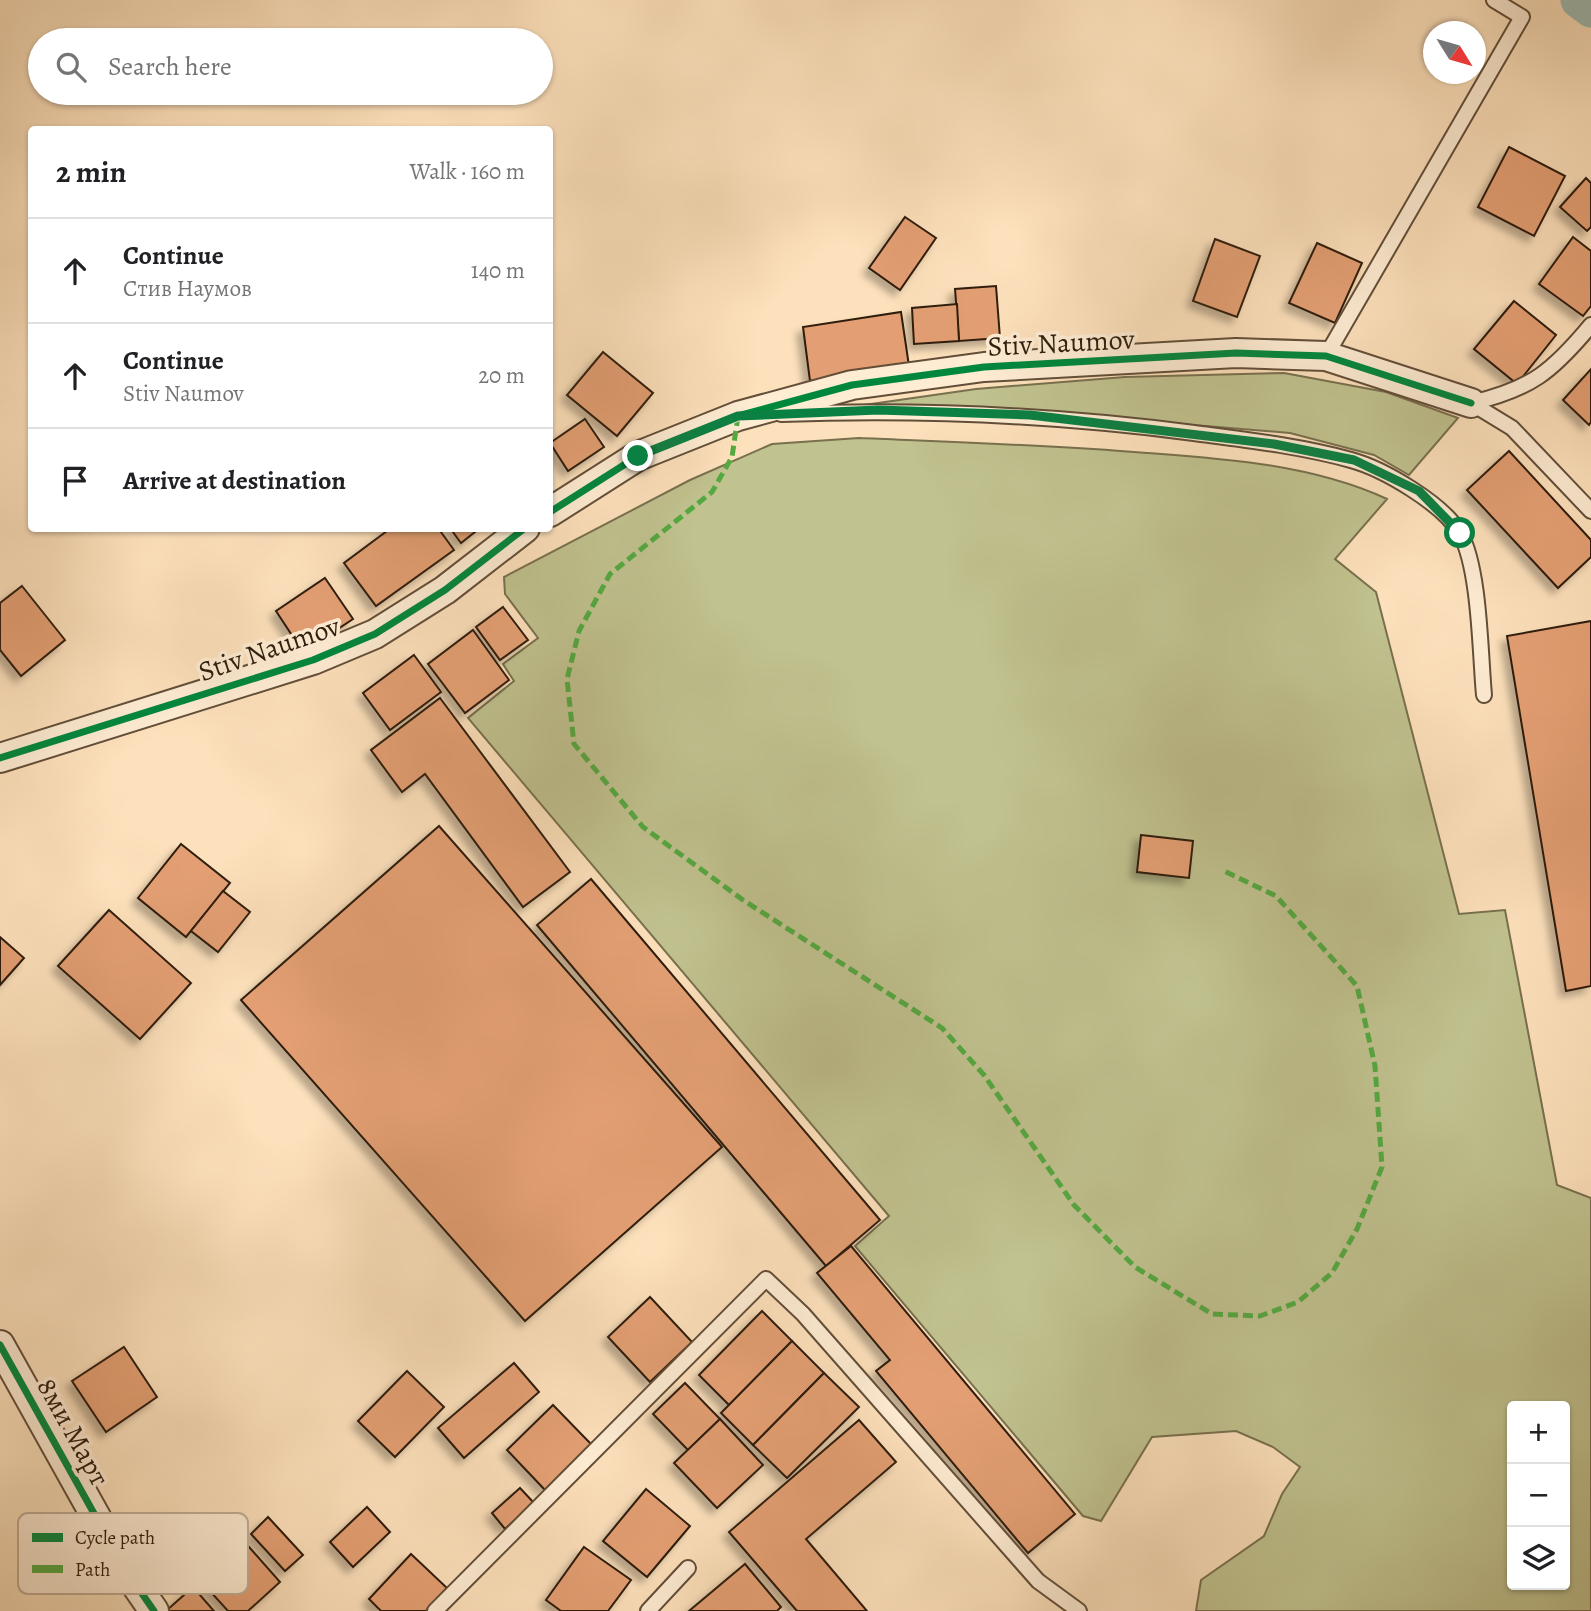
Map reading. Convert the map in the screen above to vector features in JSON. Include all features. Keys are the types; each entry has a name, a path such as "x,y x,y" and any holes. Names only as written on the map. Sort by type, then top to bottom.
{"street":[{"name":"Stiv Naumov","path":"553,510 638,456 738,416 852,385 984,367 1236,353 1326,356 1471,403"},
{"name":"Stiv Naumov","path":"0,758 313,660 375,634 444,590 520,532"},
{"name":"8ми Март","path":"0,1345 94,1513"},
{"name":"8ми Март","path":"142,1594 154,1611"}],"lane":[{"path":"1326,356 1522,17 1494,0"},
{"path":"1471,403 1508,394 1541,376 1567,354 1591,325"},
{"path":"1471,403 1512,428 1591,511"},
{"path":"738,416 878,410 1030,415 1274,444 1354,460 1419,491 1460,533 1475,584 1484,695"},
{"path":"435,1611 766,1279 803,1314 1038,1581 1079,1611"},
{"path":"648,1611 688,1568"}],"green space":[{"path":"1284,373 1386,392 1458,418 1409,475 1374,455 1290,433 1145,421 843,408 976,389 1125,377"},
{"path":"859,438 1075,448 1209,458 1300,471 1330,478 1387,499 1335,559 1376,592 1459,914 1505,910 1557,1185 1591,1198 1591,1611 1196,1611 1201,1580 1264,1536 1282,1494 1300,1467 1273,1447 1236,1431 1152,1437 1101,1521 1083,1516 855,1246 889,1216 468,718 514,681 503,664 538,638 505,594 504,577 690,480 772,444"}],"building":[{"path":"1509,147 1565,176 1534,236 1478,207"},
{"path":"1586,178 1591,183 1591,227 1587,231 1560,207"},
{"path":"905,217 936,238 900,290 869,268"},
{"path":"1573,237 1591,251 1591,306 1583,316 1539,284"},
{"path":"1215,239 1260,256 1237,317 1193,301"},
{"path":"1317,243 1362,263 1335,323 1289,303"},
{"path":"996,286 1000,338 959,341 955,289"},
{"path":"1514,301 1556,335 1517,384 1474,349"},
{"path":"957,304 959,341 914,344 912,308"},
{"path":"901,312 909,366 810,381 803,327"},
{"path":"603,352 653,393 617,436 567,395"},
{"path":"1591,369 1591,422 1589,425 1563,400"},
{"path":"585,419 604,447 568,471 553,448 553,441"},
{"path":"1509,451 1591,540 1591,557 1558,588 1467,490"},
{"path":"386,532 441,532 454,550 376,606 344,563"},
{"path":"453,532 475,532 461,543"},
{"path":"325,578 353,619 303,652 276,611"},
{"path":"22,586 65,640 21,676 0,650 0,603"},
{"path":"503,607 528,640 500,660 476,627"},
{"path":"1591,621 1591,986 1566,991 1507,636"},
{"path":"473,630 509,680 465,713 428,664"},
{"path":"414,655 441,692 390,730 363,693"},
{"path":"440,698 570,872 523,907 425,774 402,792 371,750"},
{"path":"439,826 722,1147 525,1321 241,1000"},
{"path":"1141,835 1193,841 1189,878 1137,872"},
{"path":"181,844 230,883 186,937 138,898"},
{"path":"591,879 880,1220 826,1266 537,925"},
{"path":"223,891 250,912 218,952 191,931"},
{"path":"109,910 191,983 140,1039 58,966"},
{"path":"0,937 24,958 0,985"},
{"path":"851,1246 1075,1514 1028,1553 876,1371 890,1360 817,1273"},
{"path":"650,1297 692,1342 650,1382 608,1337"},
{"path":"762,1311 792,1341 729,1405 699,1375"},
{"path":"792,1341 824,1373 753,1445 721,1413"},
{"path":"124,1347 157,1397 106,1432 72,1381"},
{"path":"514,1363 539,1392 464,1458 438,1428"},
{"path":"407,1371 444,1407 395,1457 358,1421"},
{"path":"824,1373 859,1407 787,1478 753,1445"},
{"path":"685,1383 720,1419 688,1450 653,1414"},
{"path":"553,1405 591,1444 545,1490 507,1450"},
{"path":"720,1419 763,1465 717,1508 674,1463"},
{"path":"859,1420 896,1462 806,1539 867,1611 797,1611 729,1532"},
{"path":"520,1488 534,1503 505,1529 492,1513"},
{"path":"646,1489 690,1526 647,1577 603,1541"},
{"path":"367,1507 390,1532 353,1567 330,1542"},
{"path":"268,1517 303,1555 285,1571 251,1534"},
{"path":"248,1546 280,1582 248,1611 228,1611 213,1594 248,1594"},
{"path":"584,1547 631,1580 608,1611 561,1611 546,1600"},
{"path":"411,1554 447,1588 426,1611 381,1611 369,1599"},
{"path":"745,1564 781,1607 777,1611 689,1611"},
{"path":"185,1594 199,1594 214,1611 166,1611"}],"waterway":[{"path":"1579,0 1591,9"}],"marked path":[{"path":"738,416 732,457 712,492 610,574 579,631 567,679 574,744 643,827 743,900 942,1028 984,1075 1074,1205 1135,1267 1212,1314 1260,1316 1298,1302 1332,1273 1357,1229 1382,1167 1375,1066 1357,986 1276,896 1222,870"}],"cycle path":[{"path":"553,510 638,456 738,416 852,385 984,367 1236,353 1326,356 1471,403"},
{"path":"0,758 313,660 375,634 445,590 520,532"},
{"path":"0,1345 94,1513"},
{"path":"142,1594 154,1611"}],"route":[{"path":"638,456 738,416 878,410 1030,415 1166,429 1274,444 1354,460 1419,491 1460,533"}]}
